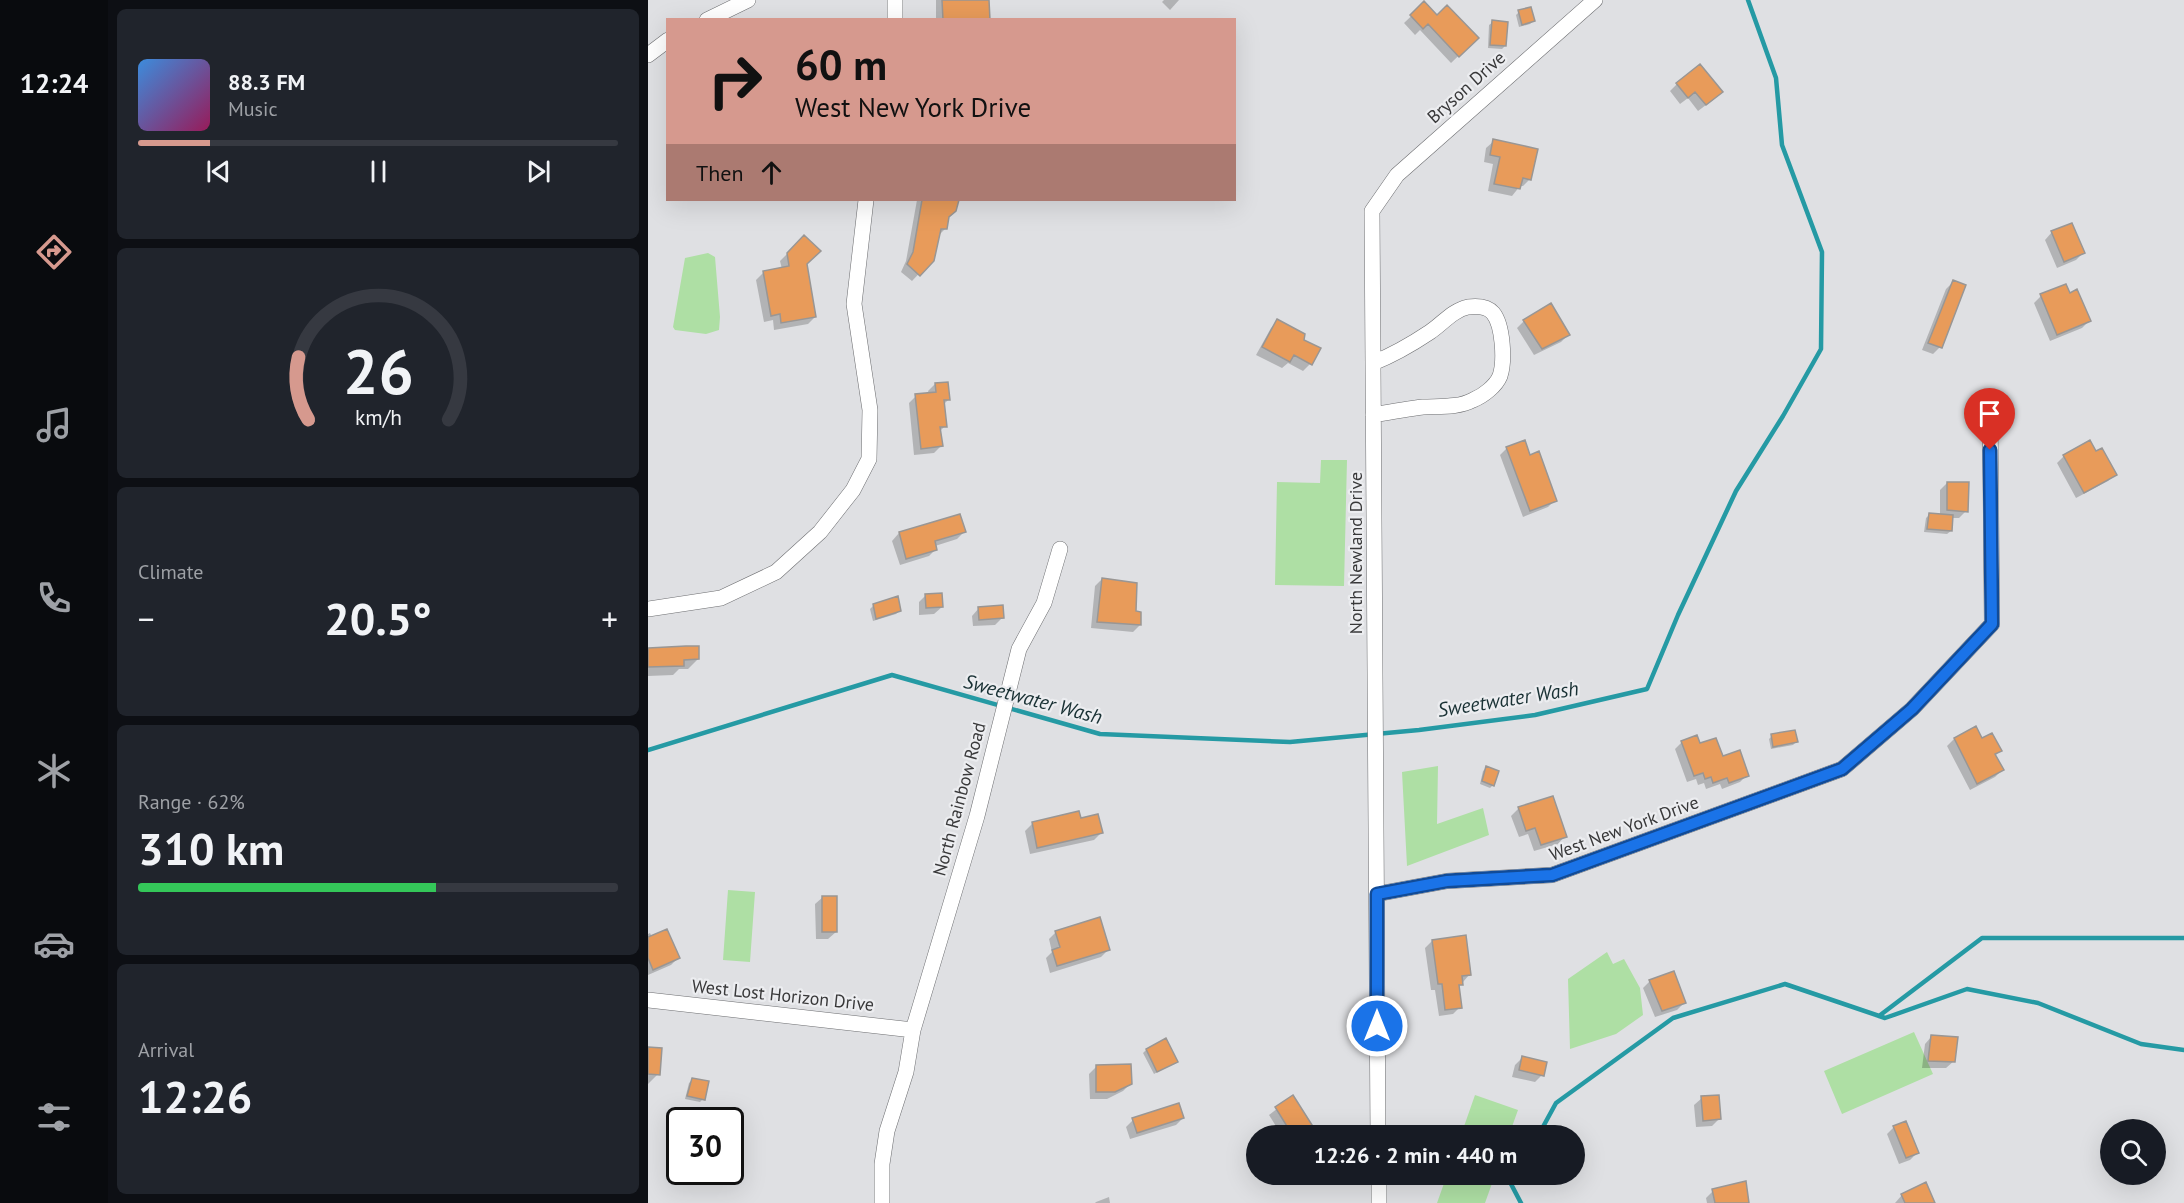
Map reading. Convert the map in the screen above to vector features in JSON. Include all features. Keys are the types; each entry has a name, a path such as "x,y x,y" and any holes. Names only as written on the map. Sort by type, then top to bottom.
{"street":[{"path":"711,18 748,0"},
{"path":"895,0 895,18"},
{"name":"Bryson Drive","path":"1372,211 1397,175 1595,0"},
{"path":"648,55 666,42"},
{"path":"648,609 721,598 776,572 820,532 853,490 869,459 870,410 854,304 866,201"},
{"name":"North Newland Drive","path":"1372,211 1378,1125"},
{"path":"1373,363 1392,355 1465,308 1480,306 1493,312 1501,330 1500,376 1493,387 1473,400 1457,405 1373,415"},
{"name":"West New York Drive","path":"1377,894 1447,881 1552,875 1842,769 1912,709 1992,624 1990,406"},
{"name":"North Rainbow Road","path":"882,1203 882,1164 887,1131 906,1072 913,1030 976,816 1019,649 1044,603 1060,549"},
{"name":"West Lost Horizon Drive","path":"648,1000 913,1030"},
{"path":"1379,1185 1379,1203"}],"green space":[{"path":"708,253 715,257 719,330 706,334 675,330 673,327 685,258"},
{"path":"1321,460 1347,460 1344,586 1275,585 1277,482 1320,483"},
{"path":"1438,766 1437,824 1483,808 1489,835 1407,866 1402,772"},
{"path":"728,890 755,892 750,962 723,960"},
{"path":"1607,952 1613,964 1624,959 1640,988 1643,1015 1616,1034 1570,1049 1568,979"},
{"path":"1914,1032 1933,1074 1842,1114 1824,1071"},
{"path":"1475,1095 1518,1110 1513,1125 1464,1125"},
{"path":"1443,1185 1491,1185 1485,1203 1437,1203"}],"building":[{"path":"942,0 989,0 990,18 943,18"},
{"path":"1424,1 1437,15 1447,5 1479,38 1459,57 1428,24 1423,29 1410,15"},
{"path":"1531,7 1535,21 1522,25 1518,10"},
{"path":"1492,20 1508,22 1506,46 1490,45"},
{"path":"1700,64 1723,92 1706,105 1695,92 1688,98 1676,83"},
{"path":"1493,139 1538,149 1531,180 1523,178 1520,189 1494,184 1500,157 1490,155"},
{"path":"922,201 959,201 956,211 949,217 947,229 941,229 934,261 920,276 907,264 913,252"},
{"path":"2072,223 2085,253 2064,262 2051,231"},
{"path":"804,235 821,251 807,264 816,317 781,323 780,314 771,316 763,271 789,266 787,253"},
{"path":"1953,280 1966,285 1942,348 1928,343"},
{"path":"2066,284 2070,293 2077,289 2091,321 2057,335 2040,294"},
{"path":"1551,303 1570,335 1542,349 1523,320"},
{"path":"1277,319 1305,334 1304,340 1321,348 1312,365 1294,355 1290,362 1262,347"},
{"path":"948,382 950,400 944,400 947,427 940,427 943,446 921,449 915,394 936,392 935,383"},
{"path":"1525,440 1530,455 1539,451 1557,501 1530,511 1506,447"},
{"path":"2090,440 2096,451 2102,448 2117,475 2084,493 2063,455"},
{"path":"1947,482 1969,482 1968,512 1947,510"},
{"path":"1929,513 1953,515 1952,531 1927,529"},
{"path":"960,514 966,532 935,541 937,550 906,559 899,532"},
{"path":"1102,578 1137,583 1136,611 1141,612 1141,625 1097,622"},
{"path":"942,593 943,607 926,608 925,594"},
{"path":"898,596 901,611 876,619 873,604"},
{"path":"1003,605 1004,618 979,620 978,607"},
{"path":"699,646 699,659 684,660 684,666 648,667 648,648"},
{"path":"1976,726 1982,738 1992,733 2002,751 1995,754 2004,770 1977,784 1954,738"},
{"path":"1795,730 1798,742 1773,747 1771,734"},
{"path":"1697,735 1700,743 1716,738 1723,756 1740,750 1749,776 1729,783 1727,778 1713,783 1711,777 1705,779 1703,773 1694,776 1681,741"},
{"path":"1486,766 1499,771 1494,786 1482,781"},
{"path":"1553,796 1567,837 1541,845 1535,828 1526,831 1518,807"},
{"path":"1079,811 1081,818 1098,814 1103,833 1037,848 1032,822"},
{"path":"822,896 837,896 837,932 822,932"},
{"path":"1100,917 1110,950 1057,966 1052,950 1060,947 1055,931"},
{"path":"667,929 680,958 653,970 648,958 648,937"},
{"path":"1466,935 1471,975 1462,976 1463,985 1459,985 1462,1008 1445,1010 1442,984 1438,984 1432,940"},
{"path":"1674,971 1686,1003 1662,1011 1649,980"},
{"path":"1931,1035 1958,1037 1955,1062 1928,1061"},
{"path":"1166,1038 1178,1062 1157,1072 1146,1049"},
{"path":"648,1047 662,1048 660,1075 648,1074"},
{"path":"1522,1056 1547,1062 1544,1076 1519,1070"},
{"path":"1131,1064 1132,1084 1115,1092 1096,1092 1096,1065"},
{"path":"692,1078 709,1081 705,1100 687,1096"},
{"path":"1293,1095 1312,1125 1286,1125 1275,1107"},
{"path":"1719,1095 1721,1119 1703,1121 1701,1096"},
{"path":"1179,1103 1184,1118 1137,1133 1132,1118"},
{"path":"1906,1121 1919,1153 1906,1158 1893,1126"},
{"path":"1746,1181 1749,1203 1715,1203 1712,1189"},
{"path":"1926,1182 1935,1203 1905,1203 1901,1194"}],"waterway":[{"name":"Sweetwater Wash","path":"648,750 892,675 1100,734 1290,742 1419,730 1535,715 1647,689 1678,615 1736,491 1783,416 1821,349 1822,252 1782,145 1776,78 1748,0"},
{"path":"1879,1016 1982,938 2184,938"},
{"path":"1544,1125 1556,1103 1673,1018 1785,984 1885,1018 1967,989 2038,1003 2141,1044 2184,1050"},
{"path":"1512,1185 1521,1203"}],"route":[{"path":"1377,1026 1377,894 1447,881 1552,875 1842,769 1912,709 1992,624 1990,450"}]}
